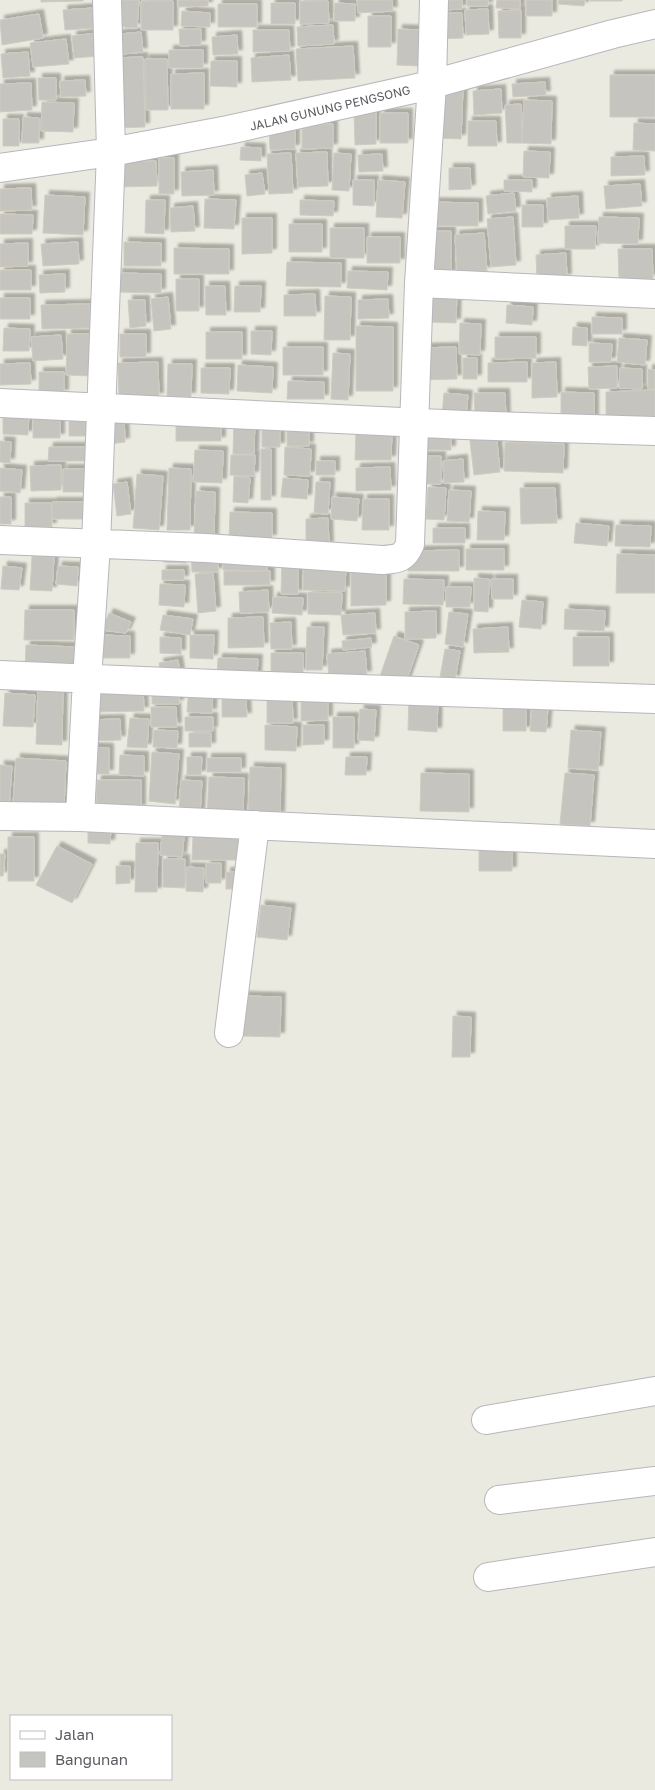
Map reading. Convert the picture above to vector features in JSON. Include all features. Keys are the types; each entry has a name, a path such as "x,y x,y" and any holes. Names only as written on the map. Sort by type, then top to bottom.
{"street":[{"path":"80,817 96,544 111,152 107,0"},
{"path":"0,540 206,548 382,560 397,559 406,553 410,544 419,283 432,84 434,0"},
{"name":"JALAN GUNUNG PENGSONG","path":"0,168 111,152 228,130 432,84 655,24"},
{"path":"419,283 655,294"},
{"path":"0,403 464,425 655,430"},
{"path":"0,675 655,699"},
{"path":"0,816 80,817 655,844"},
{"path":"229,1033 255,825"},
{"path":"486,1420 655,1391"},
{"path":"499,1500 655,1481"},
{"path":"488,1578 655,1552"}],"building":[{"path":"41,0 83,0 83,1 41,2"},
{"path":"113,0 139,0 137,28 111,26"},
{"path":"178,0 208,0 208,6 178,7"},
{"path":"357,0 392,0 393,11 358,13"},
{"path":"443,0 462,0 462,9 443,10"},
{"path":"467,0 488,0 488,6 467,6"},
{"path":"497,0 520,0 520,9 496,8"},
{"path":"526,0 552,0 552,16 526,16"},
{"path":"559,0 585,0 584,6 558,4"},
{"path":"622,0 622,1 590,1"},
{"path":"141,1 173,1 173,30 141,30"},
{"path":"300,1 328,1 329,23 300,24"},
{"path":"271,3 295,3 295,24 271,24"},
{"path":"335,3 355,4 355,21 334,21"},
{"path":"218,4 257,4 257,27 218,27"},
{"path":"94,8 95,28 65,30 63,10"},
{"path":"488,9 489,34 466,35 465,10"},
{"path":"521,10 521,38 499,38 498,11"},
{"path":"182,11 210,13 210,27 181,26"},
{"path":"437,13 462,13 463,38 437,39"},
{"path":"39,14 43,38 2,45 0,20"},
{"path":"368,16 391,16 391,47 368,47"},
{"path":"333,25 334,44 298,46 297,27"},
{"path":"179,29 201,29 201,45 180,46"},
{"path":"398,29 420,30 419,66 397,65"},
{"path":"253,30 289,30 290,51 253,52"},
{"path":"141,32 143,52 112,55 110,35"},
{"path":"97,33 99,56 74,58 72,36"},
{"path":"237,35 238,54 213,55 212,37"},
{"path":"66,39 69,64 33,67 30,43"},
{"path":"353,46 355,78 298,81 296,49"},
{"path":"169,50 203,50 203,68 169,68"},
{"path":"28,52 30,76 3,78 1,54"},
{"path":"289,55 291,80 252,82 251,58"},
{"path":"143,57 145,127 113,128 111,58"},
{"path":"145,59 167,59 168,110 146,110"},
{"path":"211,61 237,61 237,87 210,86"},
{"path":"204,73 204,109 171,109 171,74"},
{"path":"610,75 655,75 655,117 610,117"},
{"path":"38,78 56,78 56,100 39,100"},
{"path":"85,80 86,96 61,97 60,81"},
{"path":"545,82 546,95 513,97 512,84"},
{"path":"31,83 32,110 0,112 0,84"},
{"path":"437,87 463,88 461,139 436,138"},
{"path":"501,89 502,113 474,115 473,91"},
{"path":"524,100 552,101 551,144 522,143"},
{"path":"42,102 74,103 73,132 41,131"},
{"path":"521,104 522,143 507,143 505,105"},
{"path":"354,112 376,112 376,144 355,145"},
{"path":"380,113 408,113 408,143 380,143"},
{"path":"23,117 39,118 39,143 22,143"},
{"path":"3,119 19,119 19,146 3,146"},
{"path":"468,121 496,121 497,146 468,146"},
{"path":"634,123 655,124 655,151 633,150"},
{"path":"333,124 333,148 302,149 302,125"},
{"path":"295,127 295,149 270,150 269,128"},
{"path":"241,147 261,148 261,161 240,160"},
{"path":"524,151 550,152 549,178 523,177"},
{"path":"327,152 328,186 298,187 296,153"},
{"path":"291,153 293,193 269,194 267,154"},
{"path":"334,153 351,154 349,191 332,190"},
{"path":"382,154 383,171 359,172 358,155"},
{"path":"644,156 645,175 611,176 611,157"},
{"path":"159,158 174,158 174,194 159,194"},
{"path":"119,161 156,161 157,186 119,187"},
{"path":"449,168 470,168 471,189 449,190"},
{"path":"213,170 214,195 182,196 181,172"},
{"path":"262,173 265,194 247,196 245,175"},
{"path":"353,180 374,180 374,206 353,205"},
{"path":"378,180 405,182 402,218 376,217"},
{"path":"504,180 532,180 532,192 504,191"},
{"path":"640,184 642,206 606,209 604,186"},
{"path":"31,188 32,210 0,211 0,189"},
{"path":"514,193 516,211 488,214 486,196"},
{"path":"45,195 85,197 83,235 43,233"},
{"path":"578,196 579,218 548,220 547,198"},
{"path":"205,199 236,200 234,229 204,228"},
{"path":"146,200 165,200 164,234 145,233"},
{"path":"300,200 334,201 333,216 300,215"},
{"path":"427,202 478,203 478,226 427,226"},
{"path":"522,205 543,205 543,227 522,227"},
{"path":"193,206 195,231 171,232 170,208"},
{"path":"0,214 33,215 32,234 0,234"},
{"path":"513,217 516,265 491,267 487,219"},
{"path":"599,217 639,218 638,244 598,243"},
{"path":"242,218 272,218 272,253 242,254"},
{"path":"289,224 322,224 322,252 289,252"},
{"path":"565,226 596,226 595,249 565,249"},
{"path":"330,228 364,228 364,258 330,258"},
{"path":"424,231 451,231 451,275 424,275"},
{"path":"484,233 487,271 457,272 455,235"},
{"path":"367,237 400,237 400,263 367,263"},
{"path":"78,242 79,264 43,266 41,244"},
{"path":"124,242 161,243 161,266 124,266"},
{"path":"28,243 28,266 0,267 0,244"},
{"path":"174,248 229,249 229,274 174,274"},
{"path":"618,249 652,249 653,279 619,279"},
{"path":"566,253 567,278 537,280 536,255"},
{"path":"287,262 341,263 341,287 286,286"},
{"path":"0,270 31,270 31,290 0,290"},
{"path":"348,271 388,272 387,290 347,288"},
{"path":"118,273 161,274 161,293 118,292"},
{"path":"65,274 65,292 40,293 39,275"},
{"path":"176,279 199,279 199,311 176,311"},
{"path":"205,286 225,286 226,315 206,315"},
{"path":"235,286 261,286 260,312 234,312"},
{"path":"427,291 457,291 456,323 427,322"},
{"path":"315,294 316,316 284,316 284,295"},
{"path":"325,296 351,297 350,340 324,340"},
{"path":"168,297 171,329 154,331 151,299"},
{"path":"0,298 30,298 30,319 0,319"},
{"path":"388,299 389,318 358,319 358,300"},
{"path":"128,300 145,300 146,326 130,328"},
{"path":"90,304 90,328 42,329 41,305"},
{"path":"507,305 533,307 532,325 506,323"},
{"path":"592,317 622,318 622,334 592,334"},
{"path":"460,323 481,324 480,355 459,354"},
{"path":"356,326 393,327 393,391 356,391"},
{"path":"573,327 587,328 587,346 572,345"},
{"path":"4,328 30,329 29,351 3,351"},
{"path":"251,331 272,331 271,355 251,354"},
{"path":"206,332 242,332 242,359 206,359"},
{"path":"67,334 92,334 91,376 66,375"},
{"path":"120,334 146,334 146,357 120,357"},
{"path":"61,335 63,359 33,361 31,337"},
{"path":"495,337 536,337 536,358 495,359"},
{"path":"619,338 647,340 645,365 617,362"},
{"path":"589,343 612,344 611,362 589,362"},
{"path":"283,347 323,347 323,375 283,375"},
{"path":"456,347 457,379 420,380 419,348"},
{"path":"333,353 350,354 348,400 331,399"},
{"path":"463,358 477,358 477,379 463,379"},
{"path":"158,362 159,397 119,398 118,363"},
{"path":"527,362 527,382 488,382 488,363"},
{"path":"556,362 557,397 532,398 532,363"},
{"path":"30,363 31,384 0,385 0,364"},
{"path":"168,364 192,364 191,397 167,396"},
{"path":"238,365 273,367 272,393 237,391"},
{"path":"617,366 617,388 589,389 588,367"},
{"path":"201,368 230,368 229,394 201,393"},
{"path":"620,368 642,369 642,389 619,388"},
{"path":"648,369 655,370 655,389 648,389"},
{"path":"39,372 64,372 64,394 39,394"},
{"path":"288,381 324,382 324,399 287,399"},
{"path":"655,390 655,419 606,420 606,392"},
{"path":"561,392 594,393 594,420 561,420"},
{"path":"444,393 468,395 466,417 442,415"},
{"path":"474,393 505,393 506,419 475,419"},
{"path":"3,410 29,411 28,435 3,434"},
{"path":"69,410 89,410 89,436 69,436"},
{"path":"176,413 221,414 221,441 176,441"},
{"path":"33,415 60,415 60,438 33,438"},
{"path":"124,415 125,442 109,444 107,416"},
{"path":"234,416 255,416 254,454 233,454"},
{"path":"262,417 280,417 280,447 262,447"},
{"path":"287,422 309,422 309,446 287,446"},
{"path":"417,427 451,427 451,450 417,450"},
{"path":"356,431 392,431 391,460 355,460"},
{"path":"496,431 500,472 474,475 469,433"},
{"path":"0,441 11,442 10,463 0,462"},
{"path":"505,442 564,444 563,473 504,471"},
{"path":"49,447 88,447 88,461 48,461"},
{"path":"285,447 311,449 310,476 284,475"},
{"path":"261,449 271,449 271,500 261,500"},
{"path":"195,450 223,451 222,483 193,482"},
{"path":"231,455 255,455 254,476 230,475"},
{"path":"414,456 441,456 441,484 414,484"},
{"path":"463,459 464,482 444,483 443,461"},
{"path":"316,461 335,461 335,475 316,475"},
{"path":"61,465 61,490 31,491 30,466"},
{"path":"390,467 391,490 356,491 356,468"},
{"path":"0,468 22,470 20,493 0,491"},
{"path":"169,468 191,469 190,530 167,530"},
{"path":"63,469 87,469 86,492 63,492"},
{"path":"137,474 163,476 159,530 133,528"},
{"path":"234,476 250,478 248,503 233,502"},
{"path":"283,478 308,480 307,499 281,497"},
{"path":"127,482 131,514 117,516 113,484"},
{"path":"316,482 330,482 328,514 314,513"},
{"path":"428,487 446,488 444,520 426,519"},
{"path":"520,488 555,488 557,523 521,524"},
{"path":"449,490 471,491 469,522 447,521"},
{"path":"196,491 215,492 214,539 194,538"},
{"path":"0,497 11,497 11,524 0,524"},
{"path":"332,497 359,499 357,521 331,519"},
{"path":"363,499 389,499 389,530 362,530"},
{"path":"52,502 83,502 83,519 52,519"},
{"path":"25,503 51,503 52,527 25,527"},
{"path":"478,511 505,512 504,540 477,540"},
{"path":"230,512 272,513 272,539 229,538"},
{"path":"328,518 329,546 306,547 306,519"},
{"path":"576,523 609,526 607,546 574,543"},
{"path":"616,525 651,526 650,547 615,546"},
{"path":"433,528 465,528 465,543 433,543"},
{"path":"163,549 186,550 186,563 163,562"},
{"path":"466,549 504,549 504,570 466,570"},
{"path":"459,550 459,571 408,571 408,551"},
{"path":"191,552 218,552 218,572 192,572"},
{"path":"223,552 267,553 267,571 223,570"},
{"path":"617,554 655,555 655,593 616,593"},
{"path":"282,555 298,556 298,594 281,594"},
{"path":"32,556 54,557 52,591 30,590"},
{"path":"304,560 346,561 345,591 303,590"},
{"path":"3,566 22,568 19,590 1,589"},
{"path":"58,566 78,567 77,586 56,584"},
{"path":"162,570 184,570 184,580 162,580"},
{"path":"224,571 270,571 270,585 224,585"},
{"path":"386,571 386,605 351,606 351,572"},
{"path":"213,573 216,611 198,613 195,574"},
{"path":"474,578 489,579 488,612 474,611"},
{"path":"404,579 444,580 443,605 403,604"},
{"path":"491,579 513,579 513,599 492,599"},
{"path":"160,584 185,585 184,607 159,605"},
{"path":"446,587 471,587 470,607 446,607"},
{"path":"268,590 269,612 240,613 239,592"},
{"path":"308,592 342,593 341,615 308,614"},
{"path":"273,597 303,598 302,615 272,613"},
{"path":"522,600 543,602 541,629 519,627"},
{"path":"565,609 605,611 604,631 564,629"},
{"path":"25,610 74,610 74,640 24,640"},
{"path":"436,611 436,638 405,639 405,612"},
{"path":"449,612 468,614 463,647 445,644"},
{"path":"109,613 131,622 126,633 102,630"},
{"path":"375,613 376,633 343,635 341,615"},
{"path":"163,615 193,619 190,635 160,630"},
{"path":"263,617 264,647 228,648 228,618"},
{"path":"291,622 292,649 271,649 270,623"},
{"path":"307,627 324,627 322,670 306,670"},
{"path":"508,627 509,652 474,653 473,629"},
{"path":"98,635 130,636 130,658 98,658"},
{"path":"190,635 214,635 213,659 190,658"},
{"path":"394,636 419,645 404,688 379,679"},
{"path":"160,637 181,638 181,654 160,653"},
{"path":"573,637 609,637 609,666 573,666"},
{"path":"371,638 372,647 343,650 342,641"},
{"path":"26,645 76,647 74,672 25,670"},
{"path":"445,649 460,651 455,680 440,677"},
{"path":"365,651 367,675 329,678 327,654"},
{"path":"271,653 303,653 303,673 271,673"},
{"path":"218,658 258,659 257,676 217,675"},
{"path":"178,660 180,673 161,676 159,663"},
{"path":"38,685 63,686 62,745 36,744"},
{"path":"143,685 144,711 91,712 90,687"},
{"path":"189,686 213,687 212,713 187,712"},
{"path":"152,688 179,688 179,704 152,704"},
{"path":"5,693 35,695 33,727 3,726"},
{"path":"267,693 292,693 293,723 267,723"},
{"path":"409,695 438,696 437,732 408,730"},
{"path":"301,698 328,698 328,720 301,721"},
{"path":"222,699 246,699 247,717 222,717"},
{"path":"503,705 526,705 526,731 503,731"},
{"path":"151,707 176,707 177,727 151,727"},
{"path":"532,707 548,708 546,732 530,731"},
{"path":"360,709 376,710 374,741 358,740"},
{"path":"185,717 213,717 213,731 185,731"},
{"path":"333,717 354,717 354,748 333,748"},
{"path":"130,718 149,719 147,748 127,747"},
{"path":"120,719 121,740 87,741 86,720"},
{"path":"265,725 297,727 296,751 265,750"},
{"path":"303,725 324,725 324,744 303,745"},
{"path":"154,730 178,731 177,748 153,747"},
{"path":"571,730 601,732 598,770 568,768"},
{"path":"189,733 211,733 211,747 189,747"},
{"path":"86,747 109,748 109,774 85,774"},
{"path":"152,752 179,754 175,804 149,801"},
{"path":"120,755 144,756 144,776 119,775"},
{"path":"187,757 202,757 201,775 187,775"},
{"path":"346,757 367,757 366,775 345,775"},
{"path":"16,758 66,761 64,808 13,805"},
{"path":"207,758 241,758 241,772 207,772"},
{"path":"0,765 12,766 9,809 0,808"},
{"path":"250,767 281,768 280,816 248,815"},
{"path":"421,773 469,774 469,812 420,811"},
{"path":"565,773 594,775 590,826 560,824"},
{"path":"209,777 244,778 243,817 207,816"},
{"path":"97,780 141,780 141,809 96,809"},
{"path":"181,780 202,781 200,814 179,813"},
{"path":"88,826 111,828 110,844 88,843"},
{"path":"163,826 185,828 182,857 160,855"},
{"path":"193,835 240,835 240,860 192,860"},
{"path":"8,837 34,837 34,881 8,881"},
{"path":"479,840 512,840 512,871 479,871"},
{"path":"136,843 158,843 157,892 135,892"},
{"path":"57,846 92,864 72,903 36,885"},
{"path":"0,854 5,854 3,876 0,876"},
{"path":"163,859 185,859 185,888 163,887"},
{"path":"206,863 221,863 221,883 206,883"},
{"path":"116,866 130,866 130,883 116,884"},
{"path":"187,867 204,868 203,892 186,891"},
{"path":"226,872 240,872 240,889 226,889"},
{"path":"261,905 291,908 287,940 257,937"},
{"path":"244,996 281,997 280,1037 243,1036"},
{"path":"453,1016 471,1017 470,1057 452,1057"}]}
